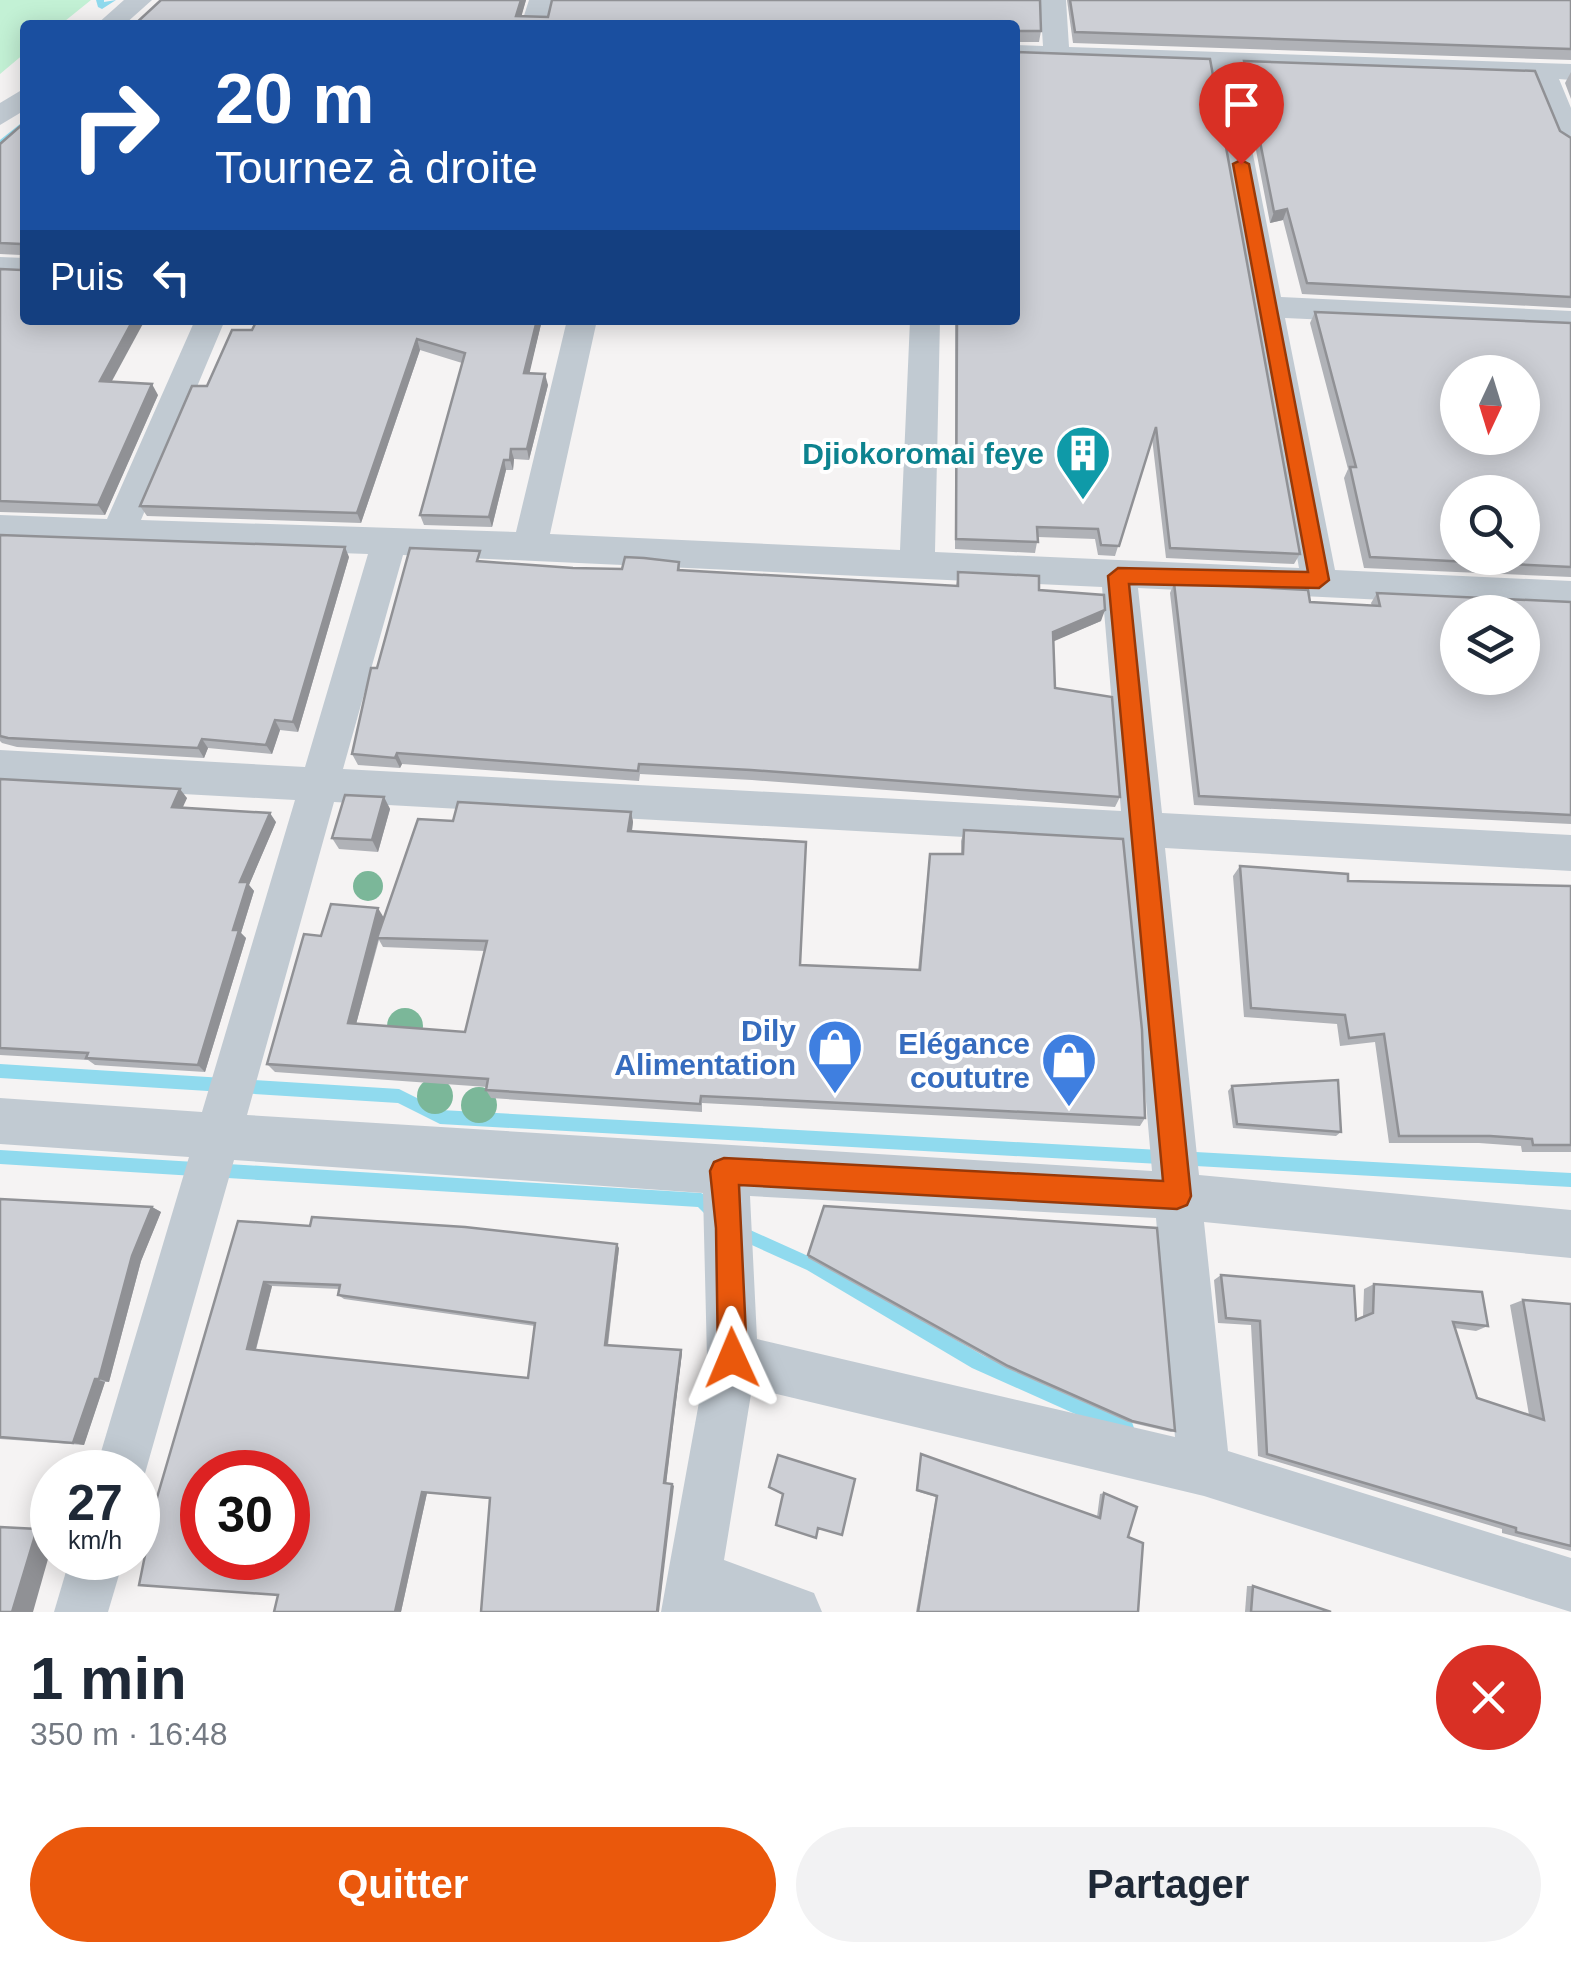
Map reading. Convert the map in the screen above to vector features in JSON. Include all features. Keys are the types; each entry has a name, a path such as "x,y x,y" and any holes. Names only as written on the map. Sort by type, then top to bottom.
{"street":[{"path":"115,20 139,0"},
{"path":"1052,0 1057,55"},
{"path":"1020,53 1221,57 1571,72"},
{"path":"1221,57 1319,580"},
{"path":"1542,71 1571,141"},
{"path":"0,117 20,100"},
{"path":"1268,307 1571,322"},
{"path":"117,535 208,325"},
{"path":"530,546 581,325"},
{"path":"917,566 925,325"},
{"path":"0,528 117,535 530,546 1118,576 1319,580 1571,595"},
{"path":"127,1450 389,542"},
{"path":"1118,576 1204,1470"},
{"path":"0,767 1571,853"},
{"path":"0,1121 724,1171 1177,1196 1571,1234"},
{"path":"724,1171 730,1228 732,1358 690,1593 795,1612"},
{"path":"732,1358 1204,1470 1571,1585"},
{"path":"81,1612 90,1580"}],"green space":[{"path":"0,0 91,0 66,20 20,20 20,57 0,74"}],"building":[{"path":"161,0 521,0 516,16 548,17 552,0 1040,0 1041,31 1020,31 1020,20 139,20"},
{"path":"1070,0 1571,0 1571,49 1075,32"},
{"path":"1020,52 1210,59 1300,554 1170,548 1156,427 1119,546 1101,545 1098,529 1037,527 1038,542 956,539 957,325 1020,325"},
{"path":"1244,61 1535,71 1560,131 1571,138 1571,297 1307,283 1287,209 1274,212"},
{"path":"20,126 20,244 0,243 0,144"},
{"path":"0,269 20,270 20,325 130,325 100,381 152,384 98,505 0,501"},
{"path":"1315,312 1571,323 1571,567 1540,565 1540,475 1440,475 1440,560 1370,557 1350,467 1356,467"},
{"path":"254,325 536,325 524,373 545,374 527,449 511,449 510,460 504,460 489,517 420,515 465,353 417,339 357,513 140,506 192,386 207,386 232,330 252,330"},
{"path":"0,535 345,547 293,722 275,720 266,745 202,739 198,748 0,736"},
{"path":"410,548 480,551 477,561 573,568 622,569 625,557 679,562 678,570 958,586 958,572 1039,576 1039,590 1104,595 1105,610 1053,632 1055,688 1112,697 1120,797 751,770 639,764 638,771 397,753 395,758 352,754 371,668 377,668"},
{"path":"1174,583 1308,590 1310,602 1380,606 1377,593 1440,596 1440,695 1540,695 1540,601 1571,602 1571,815 1199,796"},
{"path":"0,779 180,789 172,807 270,813 240,882 248,882 233,930 239,930 198,1065 0,1048"},
{"path":"345,795 384,797 372,840 332,838"},
{"path":"458,802 631,812 628,831 806,842 800,965 920,970 930,854 963,854 964,830 1123,839 1142,1030 1145,1118 701,1096 700,1104 486,1090 488,1079 267,1064 304,934 321,936 331,904 378,908 348,1023 465,1032 487,941 377,938 418,819 453,821"},
{"path":"1240,866 1348,874 1348,881 1571,886 1571,1145 1533,1145 1532,1139 1490,1136 1399,1136 1384,1034 1349,1038 1345,1015 1251,1008"},
{"path":"1338,1080 1341,1132 1237,1124 1232,1086"},
{"path":"0,1199 152,1207 132,1256 99,1379 95,1379 73,1443 0,1437"},
{"path":"824,1206 1157,1228 1175,1431 1132,1421 1008,1366 808,1255"},
{"path":"312,1217 465,1227 617,1244 605,1345 681,1350 664,1483 672,1484 657,1612 481,1612 490,1498 422,1492 395,1612 274,1612 278,1595 139,1585 140,1580 160,1580 160,1487 238,1221 310,1226","holes":["264,1282 340,1285 338,1295 535,1323 528,1378 247,1349"]},
{"path":"1221,1275 1354,1286 1356,1320 1373,1313 1374,1284 1482,1292 1488,1326 1453,1322 1477,1398 1544,1420 1523,1300 1571,1304 1571,1546 1267,1454 1260,1321 1226,1318"},
{"path":"921,1454 1100,1518 1104,1493 1137,1507 1128,1537 1143,1543 1138,1612 918,1612 937,1496 917,1490"},
{"path":"778,1455 855,1479 842,1535 818,1528 816,1538 776,1525 783,1494 769,1487"},
{"path":"0,1527 30,1529 30,1552 12,1612 0,1612"},
{"path":"1253,1586 1331,1612 1251,1612"}],"waterway":[{"path":"100,0 102,7 112,0"},
{"path":"0,144 20,127"},
{"path":"0,1071 399,1096 440,1117 1571,1180"},
{"path":"0,1157 701,1200 715,1214"},
{"path":"739,1232 812,1265 978,1362 1126,1428"}],"place":[{"name":"Djiokoromai feye","path":"1083,502"},
{"name":"Dily Alimentation","path":"835,1096"},
{"name":"Elégance coututre","path":"1069,1109"}],"route":[{"path":"732,1358 730,1228 724,1171 1177,1196 1118,576 1319,580 1241,164"}]}
